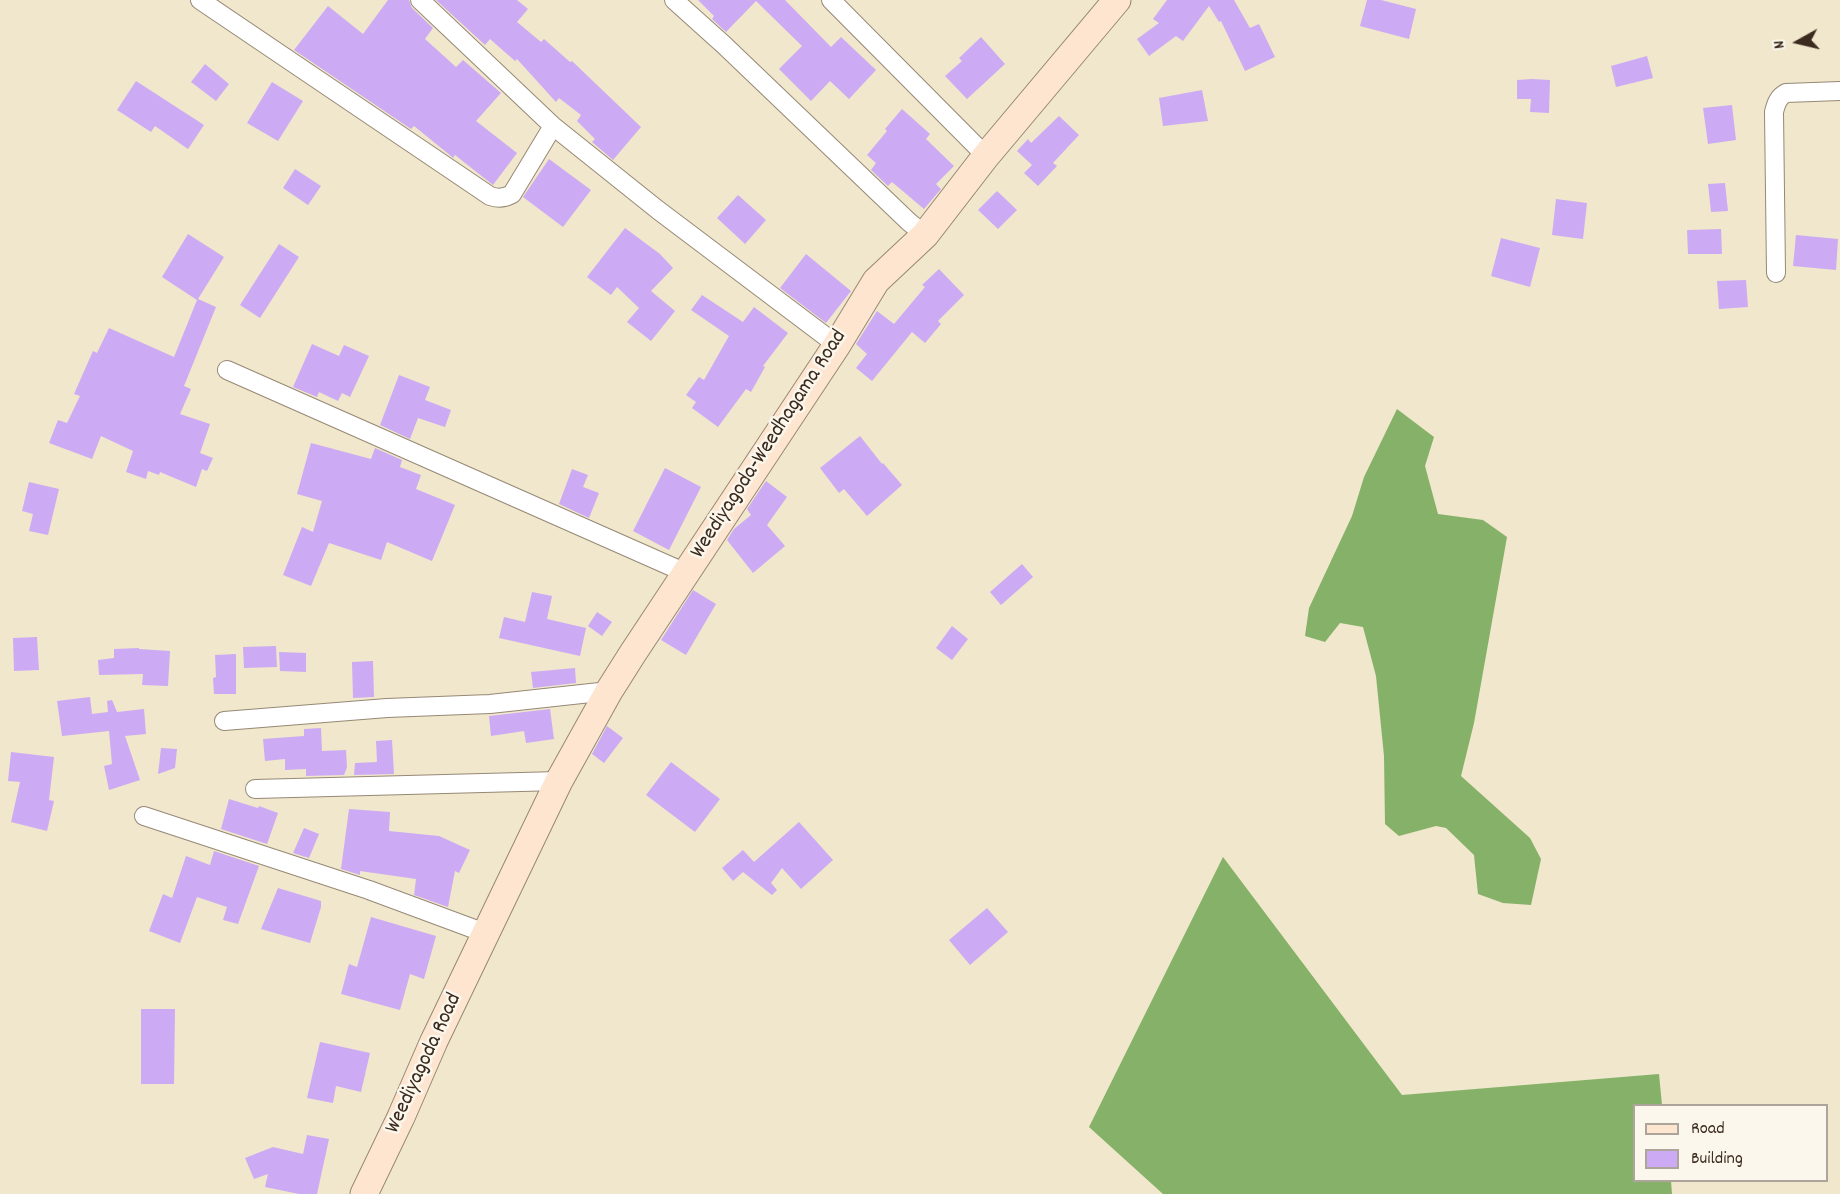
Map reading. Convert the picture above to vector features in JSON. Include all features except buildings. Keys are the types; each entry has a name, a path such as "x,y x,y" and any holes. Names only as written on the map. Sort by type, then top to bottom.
{"street":[{"path":"200,0 490,196 496,198 512,194 553,126"},
{"path":"420,0 553,126 668,217 837,345"},
{"path":"674,0 925,235"},
{"path":"831,0 986,156"},
{"name":"Weediyagoda-Weedhagama Road","path":"486,933 559,781 609,691 837,345 876,281 925,235 986,156 1117,0"},
{"path":"1776,273 1775,106 1780,96 1786,93 1840,91"},
{"path":"227,370 686,573"},
{"path":"224,721 387,708 490,704 609,691"},
{"path":"255,789 559,781"},
{"path":"144,816 369,890 486,933"},
{"name":"Weediyagoda Road","path":"364,1194 486,933"}],"green space":[{"path":"1397,409 1434,437 1425,466 1438,514 1483,520 1507,537 1474,723 1461,776 1530,838 1541,859 1531,905 1503,903 1478,894 1474,855 1446,828 1436,826 1399,836 1385,824 1384,756 1376,676 1363,627 1340,623 1325,642 1305,636 1309,608 1352,516 1364,477"},
{"path":"1223,857 1402,1095 1659,1074 1662,1104 1633,1104 1633,1182 1671,1182 1672,1194 1163,1194 1089,1127"}]}
